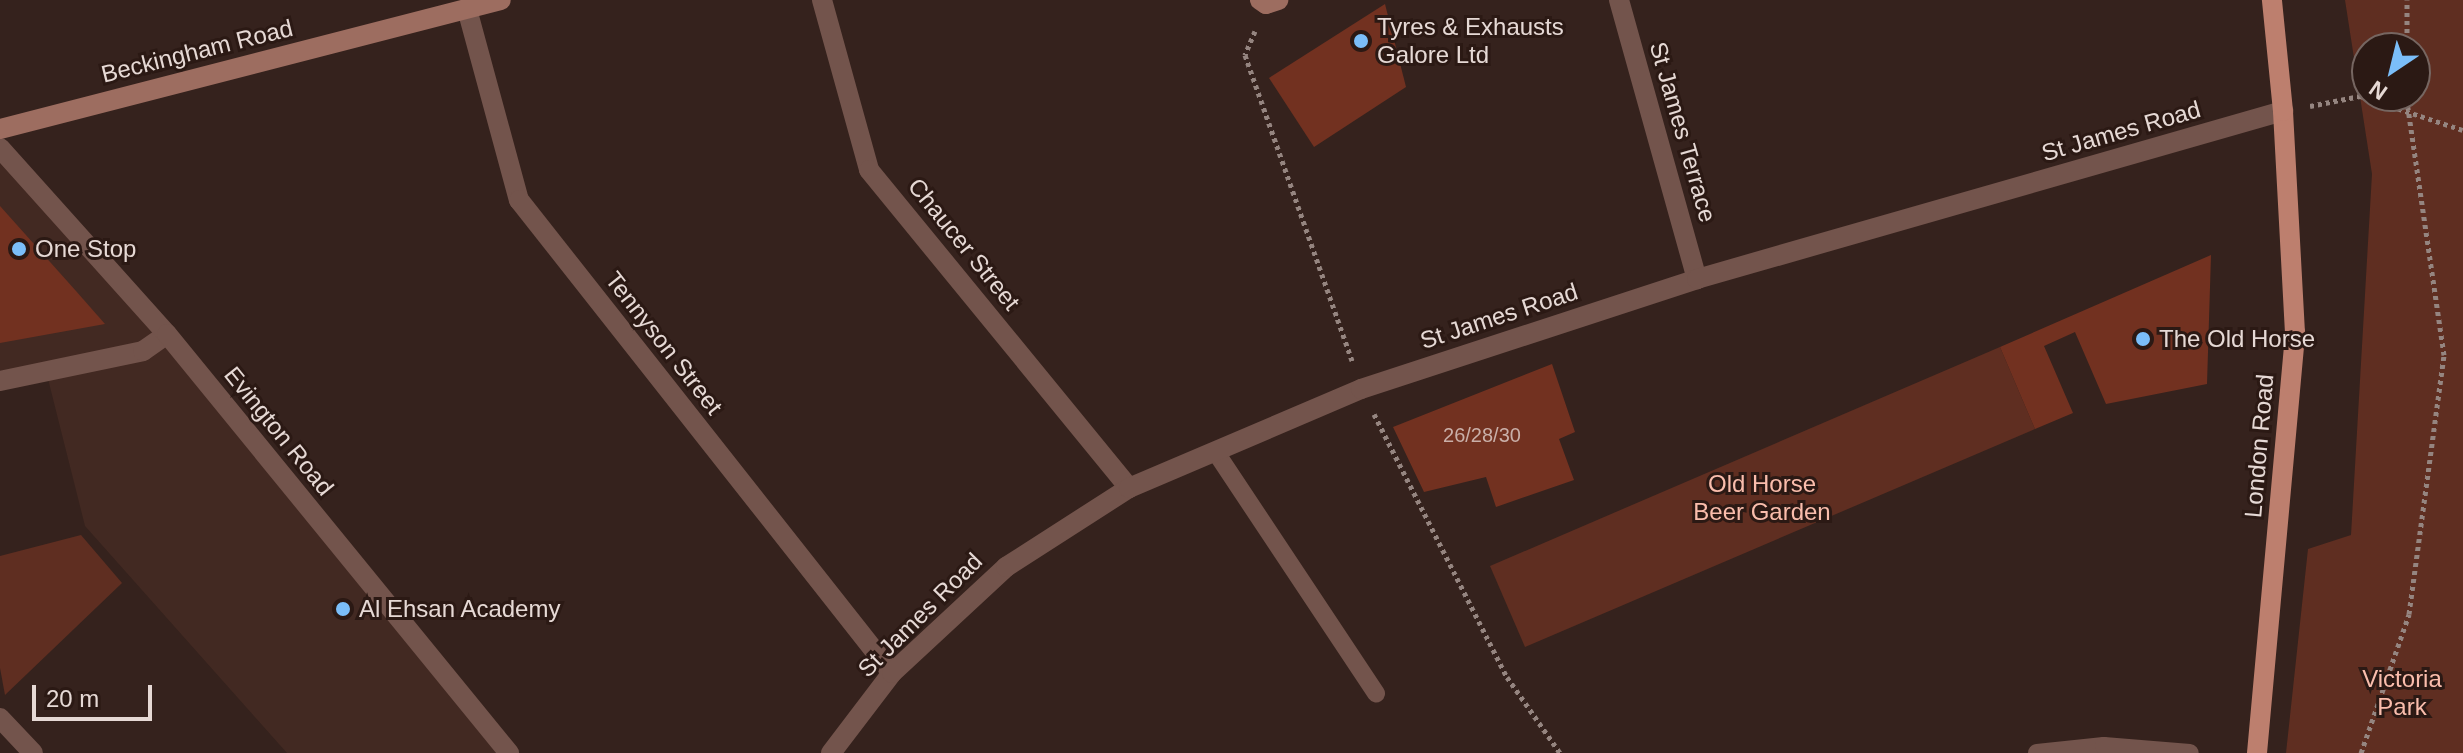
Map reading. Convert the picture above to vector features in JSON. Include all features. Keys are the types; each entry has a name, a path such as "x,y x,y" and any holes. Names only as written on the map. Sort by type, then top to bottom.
{"main road":[{"name":"Beckingham Road","path":"0,129 501,0"},
{"path":"1260,0 1266,4 1278,0"},
{"name":"London Road","path":"2257,753 2295,333 2283,111 2272,0"}],"street":[{"name":"Chaucer Street","path":"822,0 869,170 1129,488"},
{"name":"St James Terrace","path":"1619,0 1697,279"},
{"name":"Tennyson Street","path":"467,9 519,200 892,673"},
{"name":"St James Road","path":"831,753 892,673 1006,567 1129,488 1361,389 1697,279 2283,111"},
{"name":"Evington Road","path":"0,148 167,334 509,753"},
{"path":"0,381 143,351 167,334"},
{"path":"0,718 33,753"}],"lane":[{"path":"1215,451 1376,693"},
{"path":"2037,753 2104,746 2190,753"}],"path":[{"path":"2407,0 2407,32"},
{"path":"2283,111 2351,98"},
{"path":"2361,753 2409,614 2444,355 2406,112"},
{"path":"2409,112 2463,130"}],"shaded area":[{"path":"0,148 509,753 287,753 85,526 46,371 0,381"}],"green space":[{"name":"Victoria Park","path":"2345,0 2463,0 2463,753 2286,753 2308,549 2351,535 2372,174 2362,112 2431,112 2431,32 2351,32 2351,39"},
{"name":"Old Horse Beer Garden","path":"2000,347 2035,429 1525,647 1490,566"},
{"path":"81,535 122,583 5,695 0,668 0,556"}],"building":[{"name":"Tyres & Exhausts Galore Ltd","path":"1385,4 1406,87 1314,147 1269,78"},
{"name":"One Stop","path":"0,206 76,291 105,324 0,343"},
{"name":"The Old Horse","path":"2211,255 2207,384 2106,404 2075,332 2044,346 2073,413 2035,429 2000,347"},
{"path":"1552,364 1575,432 1559,439 1574,480 1496,507 1486,477 1424,492 1393,427"}],"place":[{"name":"Tyres & Exhausts Galore Ltd","path":"1361,41"},
{"name":"One Stop","path":"19,249"},
{"name":"The Old Horse","path":"2143,339"},
{"name":"Al Ehsan Academy","path":"343,609"}]}
